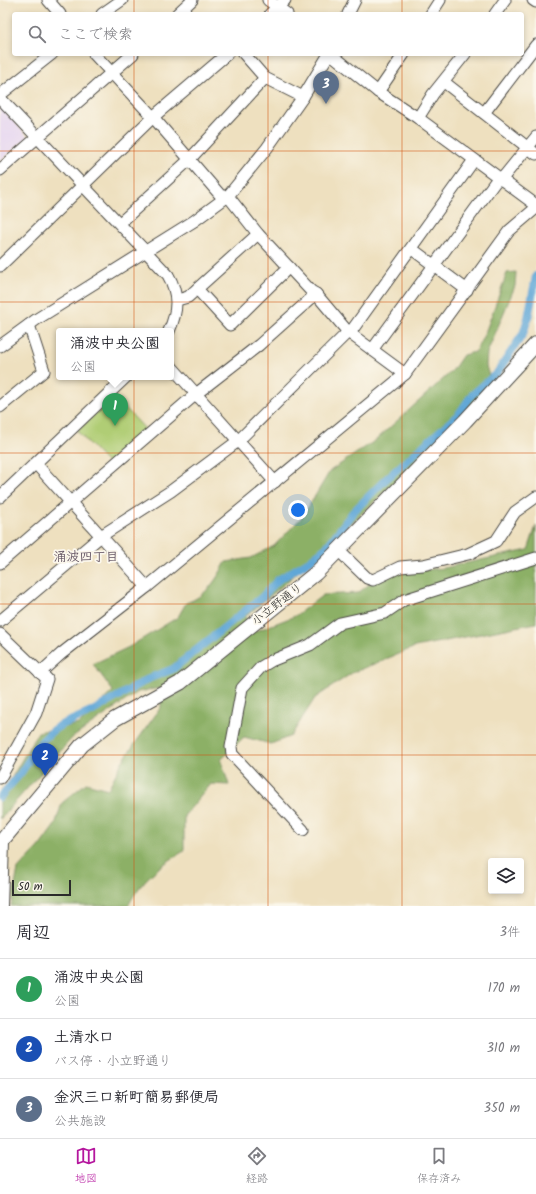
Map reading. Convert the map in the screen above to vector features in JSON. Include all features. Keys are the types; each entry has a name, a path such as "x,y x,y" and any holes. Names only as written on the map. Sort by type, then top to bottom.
{"main road":[{"name":"小立野通り","path":"1,842 82,745 115,719 180,683 298,588 339,550 465,421 536,344"},
{"path":"0,906 1,842"}],"street":[{"path":"48,0 58,12"},
{"path":"179,12 192,0"},
{"path":"268,0 277,7"},
{"path":"349,12 355,0"},
{"path":"432,12 440,0"},
{"path":"496,12 505,0"},
{"path":"104,12 117,1"},
{"path":"484,113 536,45"},
{"path":"0,95 49,56"},
{"path":"96,56 153,117 221,196 228,196"},
{"path":"0,170 131,56"},
{"path":"2,260 153,117 225,56"},
{"path":"246,56 265,78 303,97"},
{"path":"0,346 29,325 194,221 228,196 267,148 303,97 328,56"},
{"path":"40,673 61,654 147,587 405,374 509,232 536,207 418,118 378,92 335,56"},
{"path":"378,92 403,56"},
{"path":"418,118 433,94 464,56"},
{"path":"120,224 189,160 265,78"},
{"path":"444,82 532,151"},
{"path":"0,98 168,275 173,284 177,300 174,318 170,328"},
{"path":"372,350 499,179 532,151 536,137"},
{"path":"0,621 101,536 171,491 238,441 349,332 412,249 474,160"},
{"path":"228,196 258,234 311,291 316,294 349,332 405,374"},
{"path":"177,300 188,297 258,234"},
{"path":"412,249 467,290"},
{"path":"197,289 230,325 289,268"},
{"path":"0,563 196,394 259,346 316,294"},
{"path":"0,407 44,371 29,325"},
{"path":"174,369 275,482"},
{"path":"0,497 123,380"},
{"path":"36,464 147,587"},
{"path":"339,550 367,578 373,580 400,567 423,565 468,554 496,541 515,512 536,497"},
{"path":"303,830 232,754 231,747 242,688 249,679 261,667 271,661 310,645 340,623 385,613 404,600 536,558"},
{"path":"0,634 47,679 36,713 0,778"}],"shaded area":[{"path":"0,106 28,137 0,161"}],"green space":[{"path":"516,272 515,286 487,353 486,366 492,386 341,533 278,590 245,617 256,631 295,616 323,595 358,593 381,575 443,568 528,550 536,526 536,623 415,647 352,673 315,698 291,736 271,744 244,737 221,760 229,785 211,784 184,816 184,851 152,874 139,888 128,906 11,906 18,869 39,847 55,825 62,803 86,783 108,789 122,762 161,707 161,688 138,692 72,738 0,819 0,798 38,732 79,724 113,691 93,664 129,647 178,617 186,603 200,596 210,587 226,562 251,558 274,546 303,516 330,471 376,440 452,371 463,355 475,352 485,333 507,273"},
{"path":"114,396 147,431 108,464 77,431"}],"waterway":[{"path":"312,559 326,548 353,512 385,480 459,414 472,395 497,373 523,334 528,318 536,276"},
{"path":"53,730 91,712 150,678 173,669 262,597 278,580 311,560"},
{"path":"0,797 20,774 40,743 52,731"}],"place":[{"name":"金沢三口新町簡易郵便局","path":"326,104"},
{"name":"涌波中央公園","path":"115,426"},
{"name":"土清水口","path":"45,776"}],"district":[{"name":"涌波四丁目","path":"86,556"}]}
